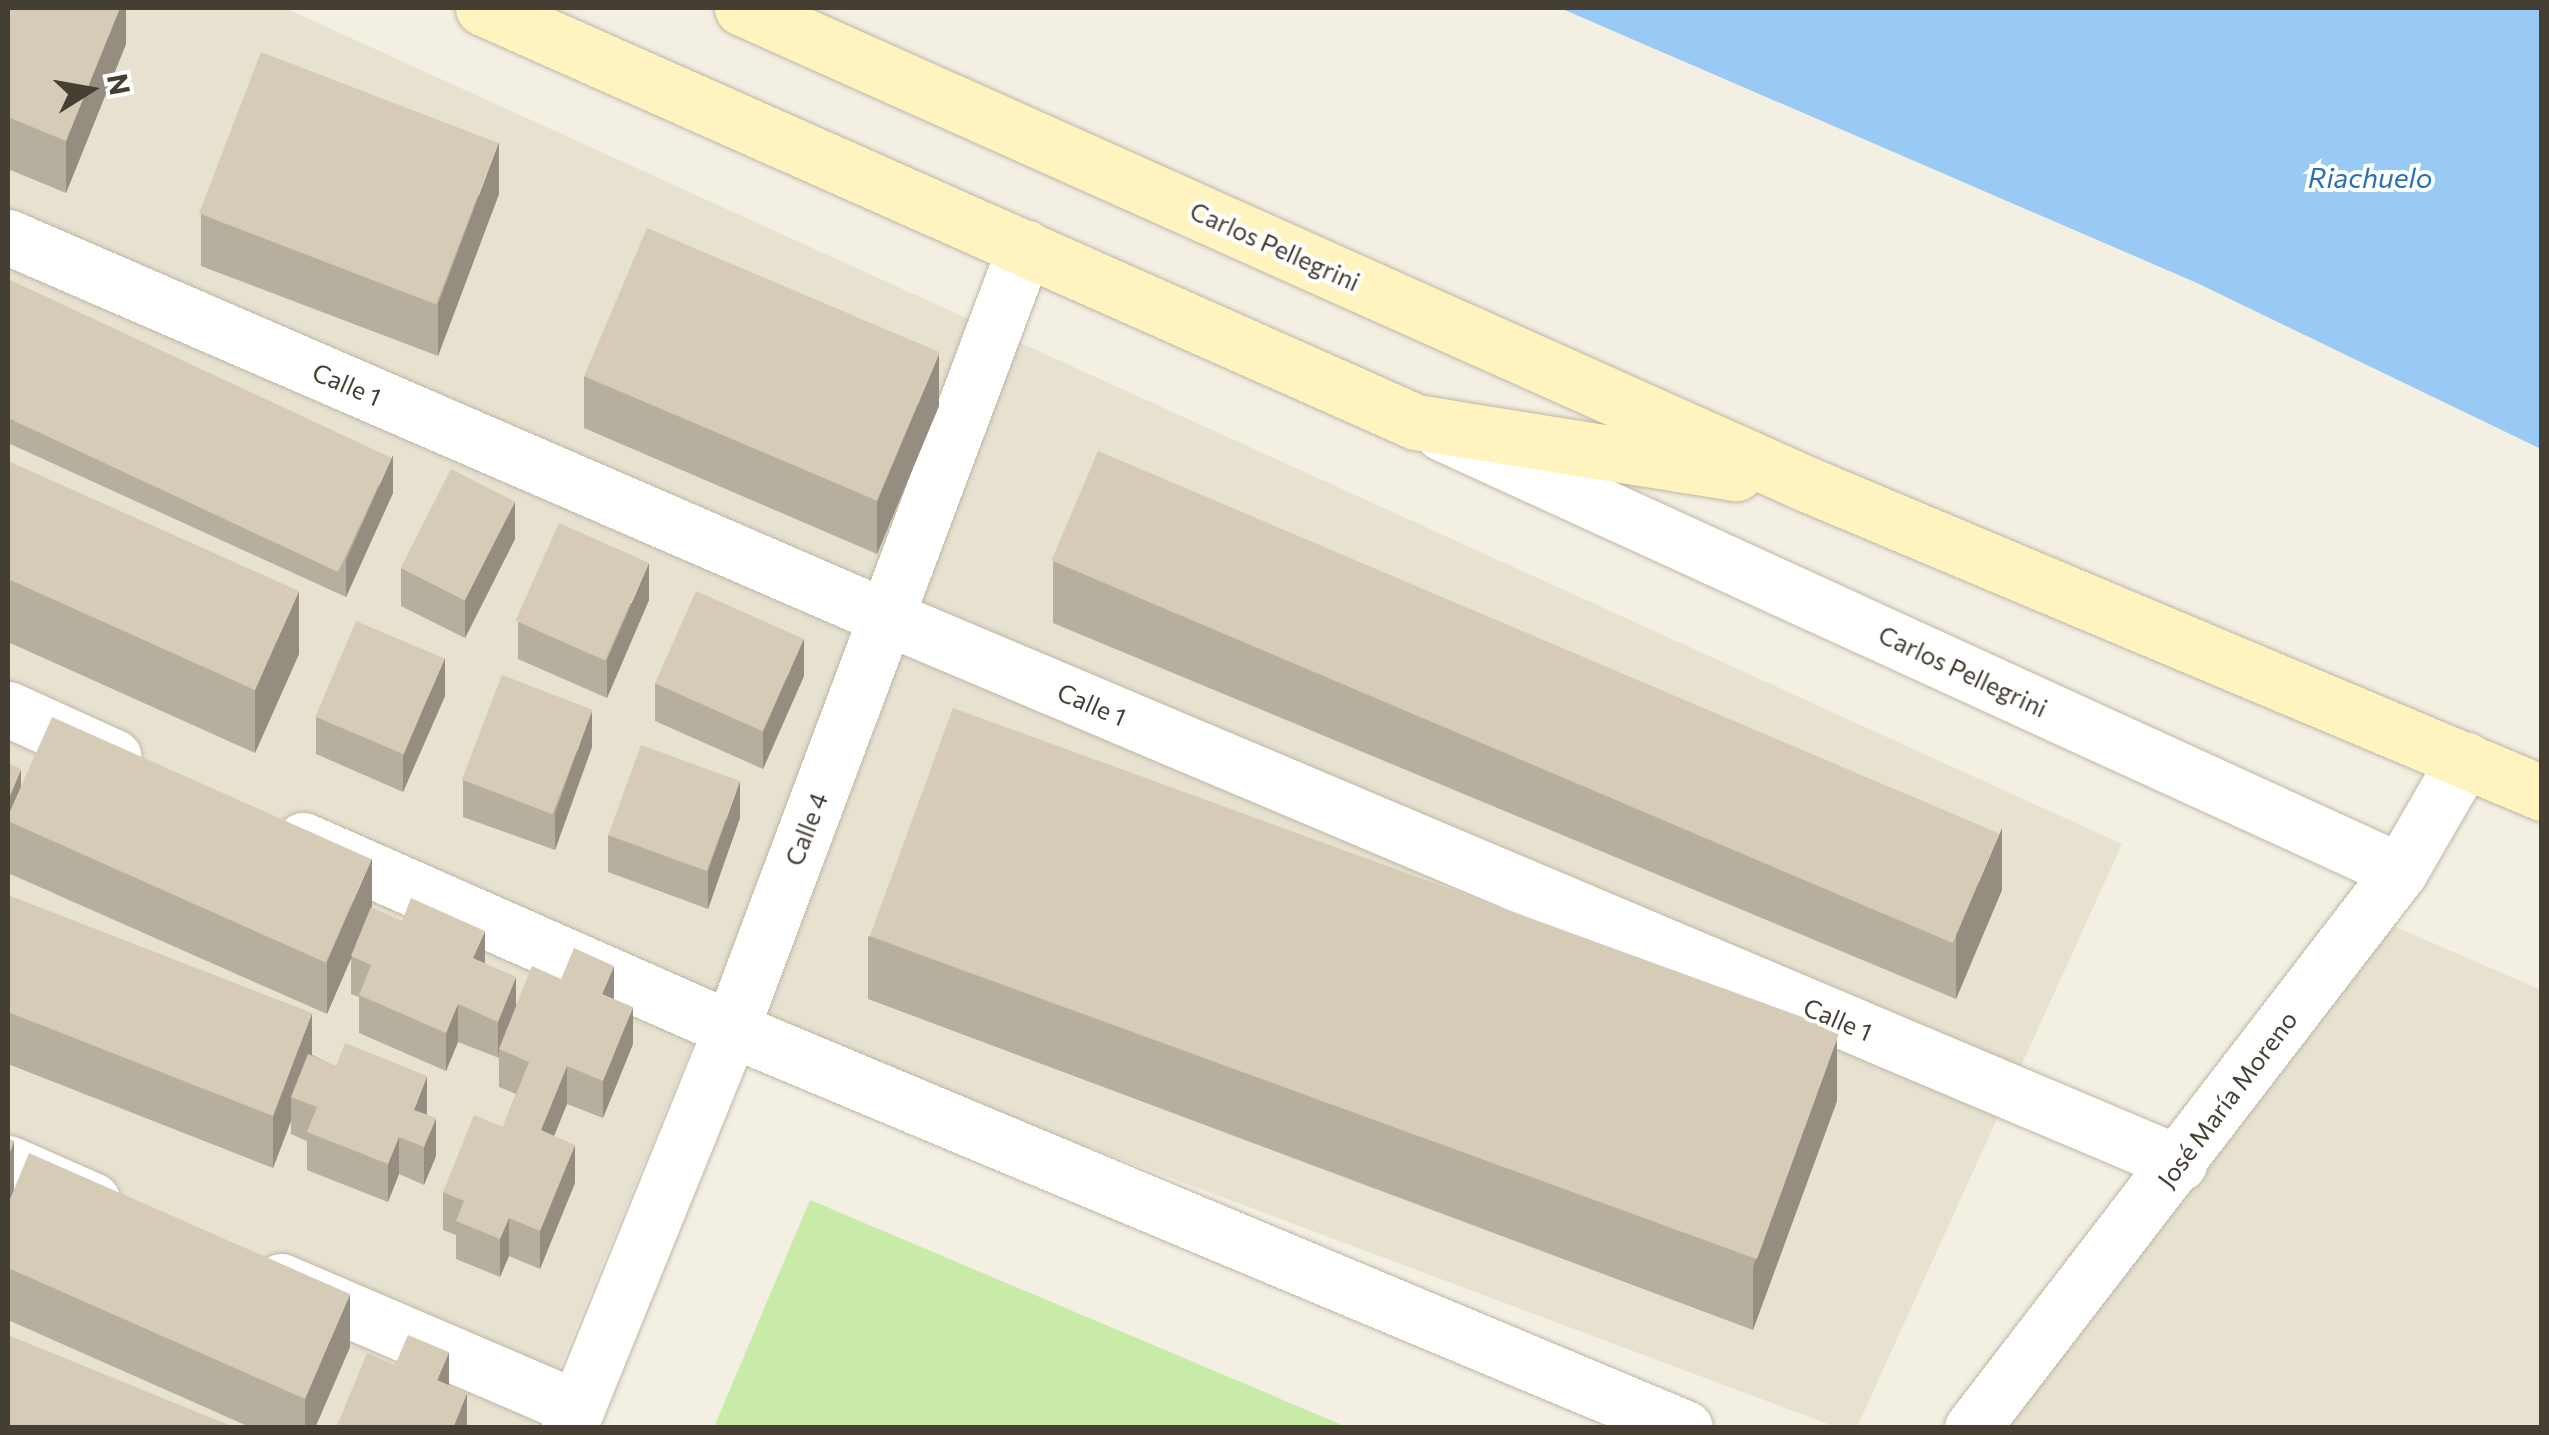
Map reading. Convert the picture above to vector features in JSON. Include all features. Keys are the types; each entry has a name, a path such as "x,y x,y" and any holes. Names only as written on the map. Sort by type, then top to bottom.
{"main road":[{"name":"Carlos Pellegrini","path":"483,8 1416,422 1808,485"},
{"name":"Carlos Pellegrini","path":"742,8 1808,485 2542,793"}],"street":[{"name":"Calle 1","path":"8,237 886,617 2179,1163"},
{"name":"Calle 4","path":"573,1418 731,1030 1025,246"},
{"name":"Carlos Pellegrini","path":"1416,422 2400,871"},
{"path":"8,709 170,781"},
{"name":"José María Moreno","path":"1972,1428 2400,871 2465,758"},
{"path":"261,821 731,1030 1685,1428"},
{"path":"8,1163 136,1218"},
{"path":"228,1258 573,1418"}],"shaded area":[{"path":"8,8 285,8 2122,844 1857,1427 1836,1427 709,1005 535,1427 8,1428"},
{"path":"2352,908 2541,990 2541,1427 1991,1428"}],"green space":[{"path":"810,1200 1347,1427 714,1427"}],"water":[{"name":"Riachuelo","path":"1560,8 2541,8 2541,449 2197,283"}],"building":[{"path":"8,8 120,8 66,141 8,117"},
{"path":"261,52 498,143 436,305 199,214"},
{"path":"647,228 940,352 877,500 584,376"},
{"path":"8,279 391,458 338,572 8,418"},
{"path":"1098,451 1999,834 1953,943 1052,561"},
{"path":"8,461 299,591 255,690 8,579"},
{"path":"451,469 515,502 465,601 401,568"},
{"path":"559,523 649,563 605,661 515,621"},
{"path":"696,591 804,639 763,731 655,683"},
{"path":"356,621 444,659 404,754 315,717"},
{"path":"502,675 593,710 552,814 462,780"},
{"path":"953,708 1840,1031 1757,1259 870,936"},
{"path":"52,717 372,859 326,963 8,821"},
{"path":"641,745 740,781 707,871 608,835"},
{"path":"8,763 21,769 8,801"},
{"path":"8,895 312,1013 273,1116 8,1012"},
{"path":"411,898 485,931 473,958 516,977 498,1022 458,1004 446,1033 359,995 371,965 351,956 371,907 402,921"},
{"path":"574,948 614,966 602,994 633,1007 603,1081 567,1066 541,1130 575,1145 540,1231 509,1218 500,1239 456,1221 464,1201 443,1192 474,1115 503,1127 529,1062 499,1049 532,966 561,979"},
{"path":"345,1043 427,1076 414,1110 436,1118 424,1147 399,1137 388,1164 307,1132 317,1107 291,1097 308,1054 336,1066"},
{"path":"29,1153 350,1294 305,1399 8,1268 8,1204"},
{"path":"8,1335 236,1428 8,1428"},
{"path":"408,1335 449,1352 437,1380 467,1393 453,1428 336,1428 367,1353 395,1365"}]}
